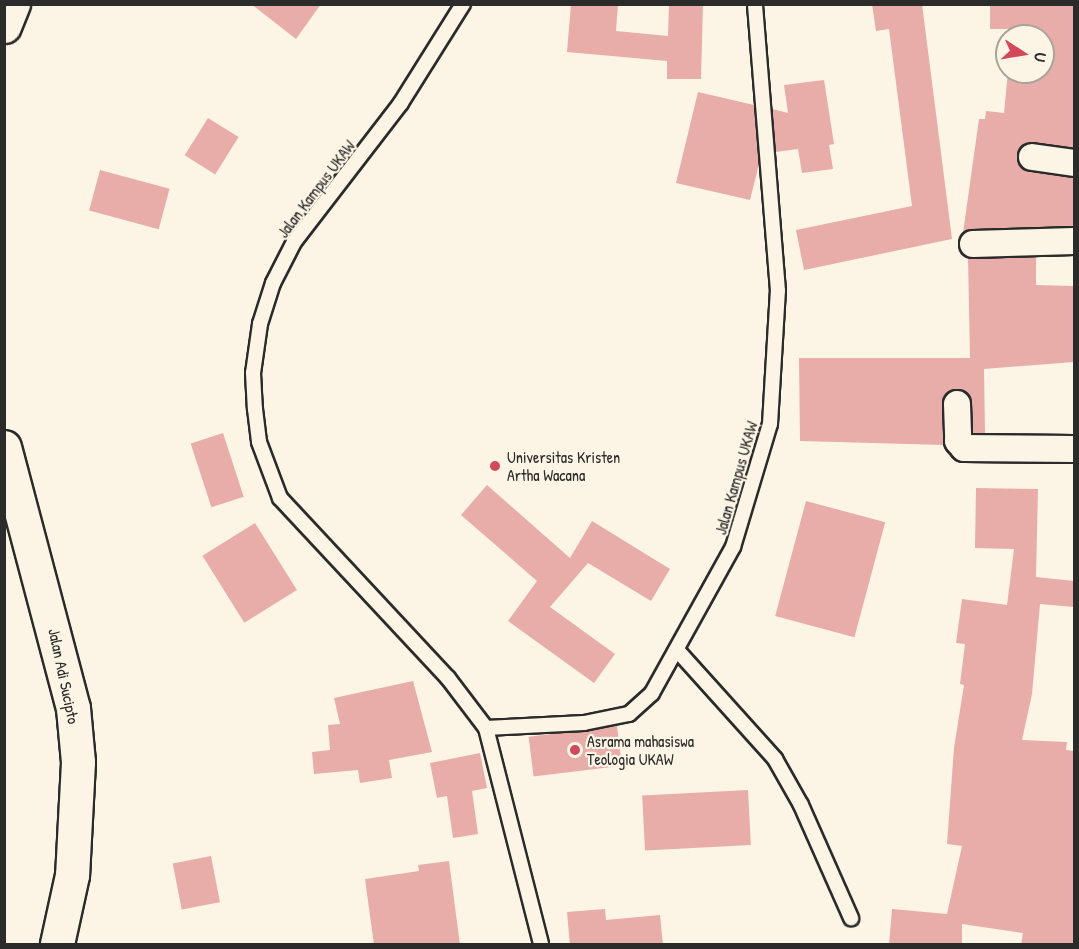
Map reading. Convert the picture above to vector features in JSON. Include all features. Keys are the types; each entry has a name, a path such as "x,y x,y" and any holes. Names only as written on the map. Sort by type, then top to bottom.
{"main road":[{"path":"4,26 13,4"},
{"name":"Jalan Adi Sucipto","path":"4,447 73,708 78,762 72,875 57,945"}],"street":[{"path":"1032,157 1074,163"},
{"path":"973,244 1074,242"},
{"path":"957,404 958,441 964,448 1074,449"}],"lane":[{"name":"Jalan Kampus UKAW","path":"463,4 401,103 294,242 273,283 260,324 253,373 259,442 280,498 448,678 486,728 541,944"},
{"name":"Jalan Kampus UKAW","path":"486,728 584,723 629,714 652,693 733,548 770,424 778,291 755,4"},
{"path":"677,650 775,759 801,805 851,918"}],"building":[{"path":"251,4 321,4 296,39"},
{"path":"571,4 618,4 616,31 668,36 669,4 703,4 701,79 667,79 667,61 567,52"},
{"path":"872,4 922,4 952,239 804,270 796,230 912,206 889,29 876,31"},
{"path":"990,4 1074,4 1074,148 1027,143 1017,155 1018,163 1029,172 1074,178 1074,226 973,229 963,233 979,119 985,119 986,111 1004,113 1007,84 1055,84 1055,24 995,24 995,29 990,29"},
{"path":"824,80 834,144 829,145 833,169 802,173 798,149 776,152 772,109 788,113 784,85"},
{"path":"698,92 754,105 759,164 750,200 676,183"},
{"path":"208,118 239,137 215,174 185,155"},
{"path":"100,170 170,189 159,229 89,211"},
{"path":"1036,257 1036,285 1074,286 1074,362 984,369 985,433 973,433 970,397 956,389 949,392 942,404 944,445 800,441 799,358 970,358 968,258"},
{"path":"223,433 244,497 211,507 191,444"},
{"path":"487,485 570,558 592,521 670,569 651,601 588,563 550,607 615,654 594,683 508,621 537,581 461,515"},
{"path":"976,488 1038,489 1036,577 1074,581 1074,607 1040,604 1032,694 1022,740 1067,742 1066,750 1074,751 1074,945 1021,945 1023,933 962,924 962,945 889,945 892,909 947,914 962,846 947,844 954,748 964,685 960,684 965,644 956,643 962,599 1007,605 1014,549 975,548"},
{"path":"806,501 885,522 854,637 775,616"},
{"path":"255,523 297,590 244,623 202,556"},
{"path":"413,681 432,752 389,760 392,778 360,783 358,770 314,774 312,752 330,750 328,725 340,724 334,698"},
{"name":"Asrama mahasiswa Teologia UKAW","path":"617,726 622,766 534,777 529,737"},
{"path":"480,753 487,788 472,791 478,834 453,838 447,796 437,798 430,763"},
{"path":"748,790 751,845 645,850 642,796"},
{"path":"211,856 220,902 182,910 173,863"},
{"path":"449,861 460,945 374,945 365,879 419,871 418,865"},
{"path":"605,909 606,920 660,915 663,945 570,945 567,912"}],"place":[{"name":"Universitas Kristen Artha Wacana","path":"495,466"},
{"name":"Asrama mahasiswa Teologia UKAW","path":"575,750"}]}
